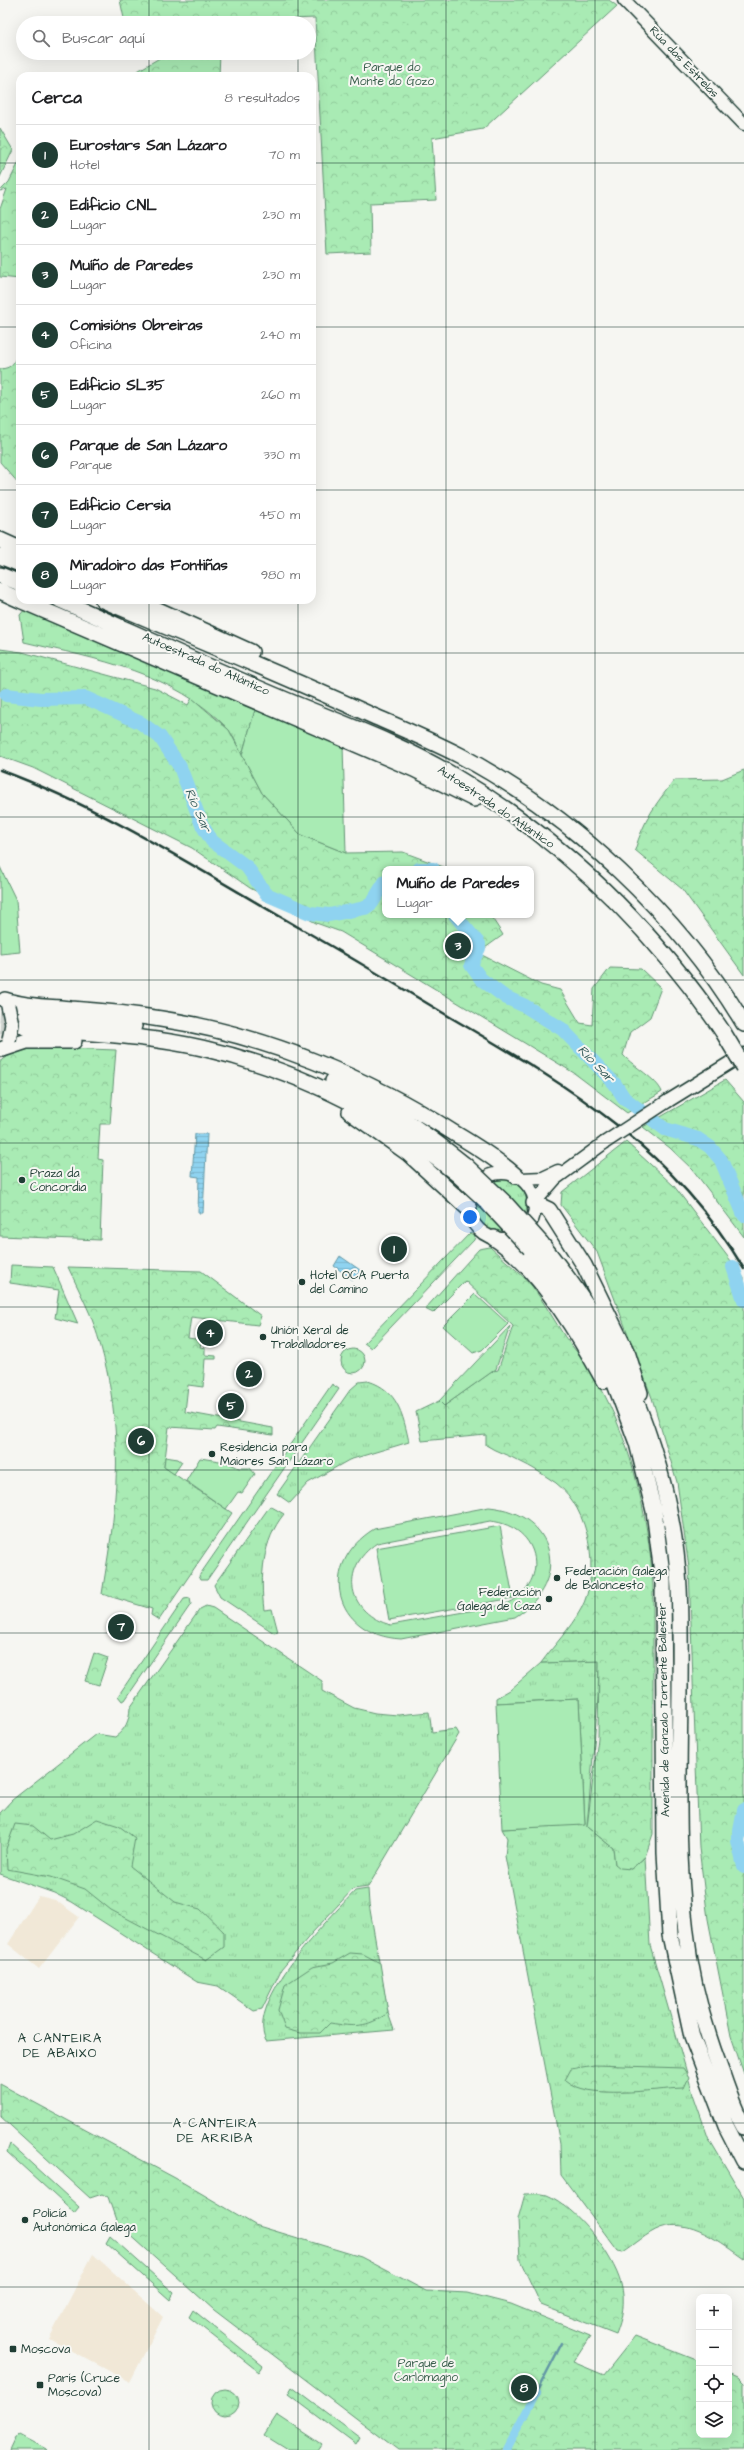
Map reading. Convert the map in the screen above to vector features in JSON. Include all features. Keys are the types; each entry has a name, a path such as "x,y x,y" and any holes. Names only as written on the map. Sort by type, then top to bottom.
{"highway":[{"path":"0,540 16,547"},
{"path":"0,556 16,562"},
{"path":"0,574 16,581"},
{"path":"0,591 16,598"},
{"path":"29,604 414,769 485,805 513,823 528,825"},
{"name":"Autoestrada do Atlántico","path":"69,604 296,705 367,732 450,773 528,825 591,876 634,918 690,984 724,1032 744,1067"},
{"name":"Autoestrada do Atlántico","path":"112,604 338,700 461,756 538,805 590,846 654,907 710,975 743,1021"},
{"path":"145,604 325,686 338,700"},
{"path":"6,1003 99,1011 195,1025 232,1033 285,1050 377,1089 436,1121 501,1162 518,1178"},
{"name":"Avenida de Gonzalo Torrente Ballester","path":"461,1170 436,1143 357,1091 280,1058 195,1035 115,1024 25,1022 201,1048 250,1061 329,1092 380,1118 461,1170 506,1204 536,1245 599,1350 615,1384 637,1443 654,1511 663,1581 665,1853 670,1935 692,2037 726,2126 744,2160"},
{"path":"6,1044 27,1041 48,1041 158,1048 193,1054 201,1048"},
{"path":"337,1072 357,1091"},
{"path":"329,1092 338,1104 409,1154 469,1208"},
{"path":"534,1203 549,1210 584,1265 628,1355 640,1392 640,1412"},
{"path":"494,1238 509,1249 529,1270 563,1313 596,1367 637,1443"},
{"name":"Avenida de Gonzalo Torrente Ballester","path":"536,1245 572,1283 593,1314 613,1351 640,1412 661,1478 673,1535 679,1586 681,1849 686,1932 706,2030 744,2127"}],"main road":[{"path":"6,1003 12,1024 6,1044"}],"street":[{"name":"Rúa das Estrelas","path":"624,0 744,124"},
{"path":"534,1203 549,1184 575,1163 668,1101 744,1054"},
{"path":"518,1178 531,1192 534,1203 531,1221 524,1230 515,1236 494,1238 480,1230 474,1224 469,1208 473,1190 487,1176 506,1173 518,1178 543,1178 575,1163"}],"shaded area":[{"path":"39,1896 55,1900 79,1917 39,1969 8,1944"},
{"path":"93,2254 163,2317 130,2382 49,2339"}],"green space":[{"name":"Parque do Monte do Gozo","path":"120,0 609,0 617,6 483,129 432,138 436,200 370,203 371,252 327,254 316,16 123,16"},
{"path":"156,60 220,60 219,72 136,72"},
{"path":"0,128 13,150 0,177"},
{"path":"16,168 16,279 0,277 0,209 7,189 0,191 9,182"},
{"path":"16,358 16,480 0,462 0,369 9,367"},
{"path":"26,608 255,710 242,755 228,729 207,710 184,694 159,681 133,670 106,662 24,642 20,615"},
{"path":"0,649 22,652 155,688 188,705 192,698 229,730 262,793 301,835 346,853 403,852 441,866 382,866 382,918 492,918 503,935 478,953 541,985 560,990 580,1023 592,1025 594,989 610,968 641,969 661,988 650,1017 630,1032 623,1055 655,1082 662,1092 627,1113 574,1073 341,932 316,923 250,888 192,848 33,768 0,756"},
{"path":"255,710 343,745 346,853 301,835 262,793 242,755"},
{"path":"744,770 744,975 682,889 635,850 646,821 662,796 675,780 722,779"},
{"path":"0,867 16,900 20,952 0,954"},
{"path":"36,1047 116,1050 110,1124 100,1124 98,1159 103,1160 100,1240 0,1236 0,1062 11,1054"},
{"path":"725,1080 744,1102 744,1237 693,1170 670,1148 643,1127"},
{"path":"626,1142 674,1186 744,1278 744,2074 731,2036 708,1919 699,1848 689,1568 677,1482 652,1398 597,1252 561,1205 562,1192"},
{"path":"501,1179 511,1181 519,1187 525,1195 527,1205 525,1215 519,1223 511,1229 501,1231 491,1229 483,1223 477,1215 475,1205 477,1195 483,1187 491,1181"},
{"path":"470,1233 475,1236 474,1240 371,1348 364,1343"},
{"path":"490,1247 532,1286 565,1337 589,1368 603,1392 626,1445 642,1502 651,1559 653,1587 653,1834 645,1857 631,1869 620,1868 615,1864 613,1848 587,1827 598,1738 599,1661 541,1663 577,1616 587,1594 591,1560 589,1542 577,1509 568,1494 556,1483 529,1466 486,1445 486,1435 422,1441 416,1412 439,1401 444,1406 493,1371 498,1370 513,1326 465,1281 433,1313 425,1309 479,1249"},
{"path":"11,1265 53,1267 78,1324 55,1318 59,1290 10,1283"},
{"path":"68,1267 201,1271 261,1316 258,1325 191,1317 188,1338 202,1340 200,1347 205,1348 205,1355 216,1356 216,1359 205,1359 203,1387 188,1385 185,1412 273,1428 273,1435 217,1427 215,1430 169,1427 164,1467 232,1513 159,1620 151,1615 152,1609 102,1594 110,1546 114,1509 116,1451 113,1404 98,1336 90,1314"},
{"path":"475,1294 508,1324 482,1350 473,1353 443,1326"},
{"path":"510,1326 496,1369 444,1406 439,1401"},
{"path":"353,1349 362,1352 365,1361 362,1370 353,1373 344,1370 341,1361 344,1352"},
{"path":"368,1381 378,1385 393,1397 401,1413 409,1442 349,1460 308,1483 290,1503 277,1494 350,1390 359,1382"},
{"path":"332,1384 339,1389 207,1580 201,1580 199,1576"},
{"path":"165,1457 178,1459 182,1462 174,1474 164,1467"},
{"path":"200,1458 226,1462 239,1468 250,1468 255,1474 242,1493 238,1492 226,1509 186,1481"},
{"path":"270,1506 284,1514 271,1536 264,1560 262,1585 264,1610 272,1609 278,1632 274,1633 220,1597 214,1585"},
{"path":"489,1507 512,1512 529,1522 542,1535 548,1551 549,1568 544,1585 533,1602 515,1617 401,1639 378,1635 360,1625 348,1612 341,1596 340,1578 345,1560 356,1544 374,1529","holes":["490,1521 507,1525 521,1534 530,1545 534,1558 534,1571 529,1585 519,1596 503,1605 391,1625 376,1619 365,1611 357,1601 353,1590 353,1577 357,1565 365,1554 377,1543"]},
{"path":"500,1526 513,1598 389,1620 376,1548"},
{"path":"190,1598 191,1604 125,1700 122,1701 118,1696 184,1599"},
{"path":"206,1606 213,1608 322,1681 322,1691 354,1708 375,1713 398,1715 429,1712 432,1732 456,1729 459,1734 368,1887 353,1889 312,1933 281,1970 262,2009 254,2011 218,1986 197,1982 72,1902 54,1893 0,1874 0,1813 12,1800 96,1734 115,1737 122,1731 128,1721 130,1708 200,1609"},
{"path":"94,1653 108,1658 99,1685 85,1681"},
{"path":"599,1661 598,1698 587,1827 613,1848 615,1864 631,1869 645,1857 650,1945 693,2094 708,2137 744,2198 744,2259 705,2233 683,2226 660,2228 645,2236 623,2252 618,2251 561,2175 560,2144 505,1856 507,1838 502,1829 585,1824 579,1699 496,1703 496,1698 510,1690 541,1663"},
{"path":"579,1699 585,1825 502,1829 496,1703"},
{"path":"97,1819 119,1826 135,1838 130,1866 175,1902 200,1909 224,1932 224,1947 206,1960 111,1910 85,1889 51,1877 7,1869 6,1849 15,1824 33,1826 50,1840 73,1834"},
{"path":"368,1889 369,1904 388,2013 394,2030 266,2041 263,2024 268,2004 278,1983 310,1940 355,1891"},
{"path":"350,1953 363,1954 380,1963 388,2013 367,2024 354,2026 330,2023 320,2033 300,2033 285,2029 278,2010 285,1985 312,1967 333,1963"},
{"path":"594,2065 683,2068 689,2077 684,2088 622,2092 589,2090 575,2086 565,2080 571,2069"},
{"name":"Parque de Carlomagno","path":"0,2084 175,2178 255,2225 361,2257 426,2291 468,2293 511,2304 590,2336 573,2362 604,2375 635,2336 696,2360 696,2438 732,2438 732,2374 738,2377 744,2383 744,2450 398,2450 214,2310 117,2223 108,2197 102,2194 90,2198 0,2116"},
{"path":"10,2144 79,2207 74,2213 7,2152"},
{"path":"525,2194 545,2194 558,2201 581,2221 602,2246 617,2272 622,2290 623,2310 616,2334 541,2305 520,2260 518,2219"},
{"path":"110,2236 174,2293 170,2300 106,2243"},
{"path":"193,2310 263,2366 259,2372 189,2317"},
{"path":"292,2387 360,2438 356,2445 288,2394"},
{"path":"225,2389 235,2393 239,2403 235,2413 225,2417 215,2413 211,2403 215,2393"},
{"path":"277,2415 321,2444 317,2450 288,2450 264,2435"},
{"path":"20,2435 48,2450 9,2450 15,2437"}],"water":[{"path":"195,1134 207,1134 203,1213 198,1213 199,1177 192,1176"},
{"path":"340,1256 360,1270 353,1280 334,1266"}],"waterway":[{"name":"Río Sar","path":"6,695 41,699 86,698 141,723 160,737 180,767 202,825 212,841 247,867 266,894 310,913 329,915 365,908 372,903 382,887"},
{"name":"Río Sar","path":"457,918 479,944 479,948 471,965 481,979 505,997 525,1006 562,1029 615,1084 624,1098 665,1129 698,1139 710,1147 721,1160 744,1215"},
{"name":"Río Sar","path":"733,1267 744,1300"},
{"name":"Río Sar","path":"744,1810 738,1841 744,1867"},
{"path":"536,2393 562,2343"},
{"path":"506,2450 536,2393"}],"tunnel":[{"path":"0,1014 25,1016"},
{"path":"0,1026 25,1027"}],"railway":[{"path":"0,770 78,803 152,842 498,1045 579,1097 617,1125 652,1155 685,1189 716,1227 744,1269"}],"place":[{"name":"Muíño de Paredes","path":"458,946"},
{"name":"Praza da Concordia","path":"22,1180"},
{"name":"Eurostars San Lázaro","path":"394,1249"},
{"name":"Hotel OCA Puerta del Camino","path":"302,1282"},
{"name":"Comisións Obreiras","path":"210,1333"},
{"name":"Unión Xeral de Traballadores","path":"263,1337"},
{"name":"Edificio CNL","path":"249,1374"},
{"name":"Edificio SL35","path":"231,1406"},
{"name":"Parque de San Lázaro","path":"141,1441"},
{"name":"Residencia para Maiores San Lázaro","path":"212,1454"},
{"name":"Federación Galega de Baloncesto","path":"557,1578"},
{"name":"Federación Galega de Caza","path":"549,1599"},
{"name":"Edificio Cersia","path":"121,1627"},
{"name":"Policía Autonómica Galega","path":"25,2220"},
{"name":"Moscova","path":"13,2349"},
{"name":"París (Cruce Moscova)","path":"40,2385"},
{"name":"Miradoiro das Fontiñas","path":"524,2388"}],"district":[{"name":"A CANTEIRA DE ABAIXO","path":"60,2046"},
{"name":"A CANTEIRA DE ARRIBA","path":"215,2130"}]}
